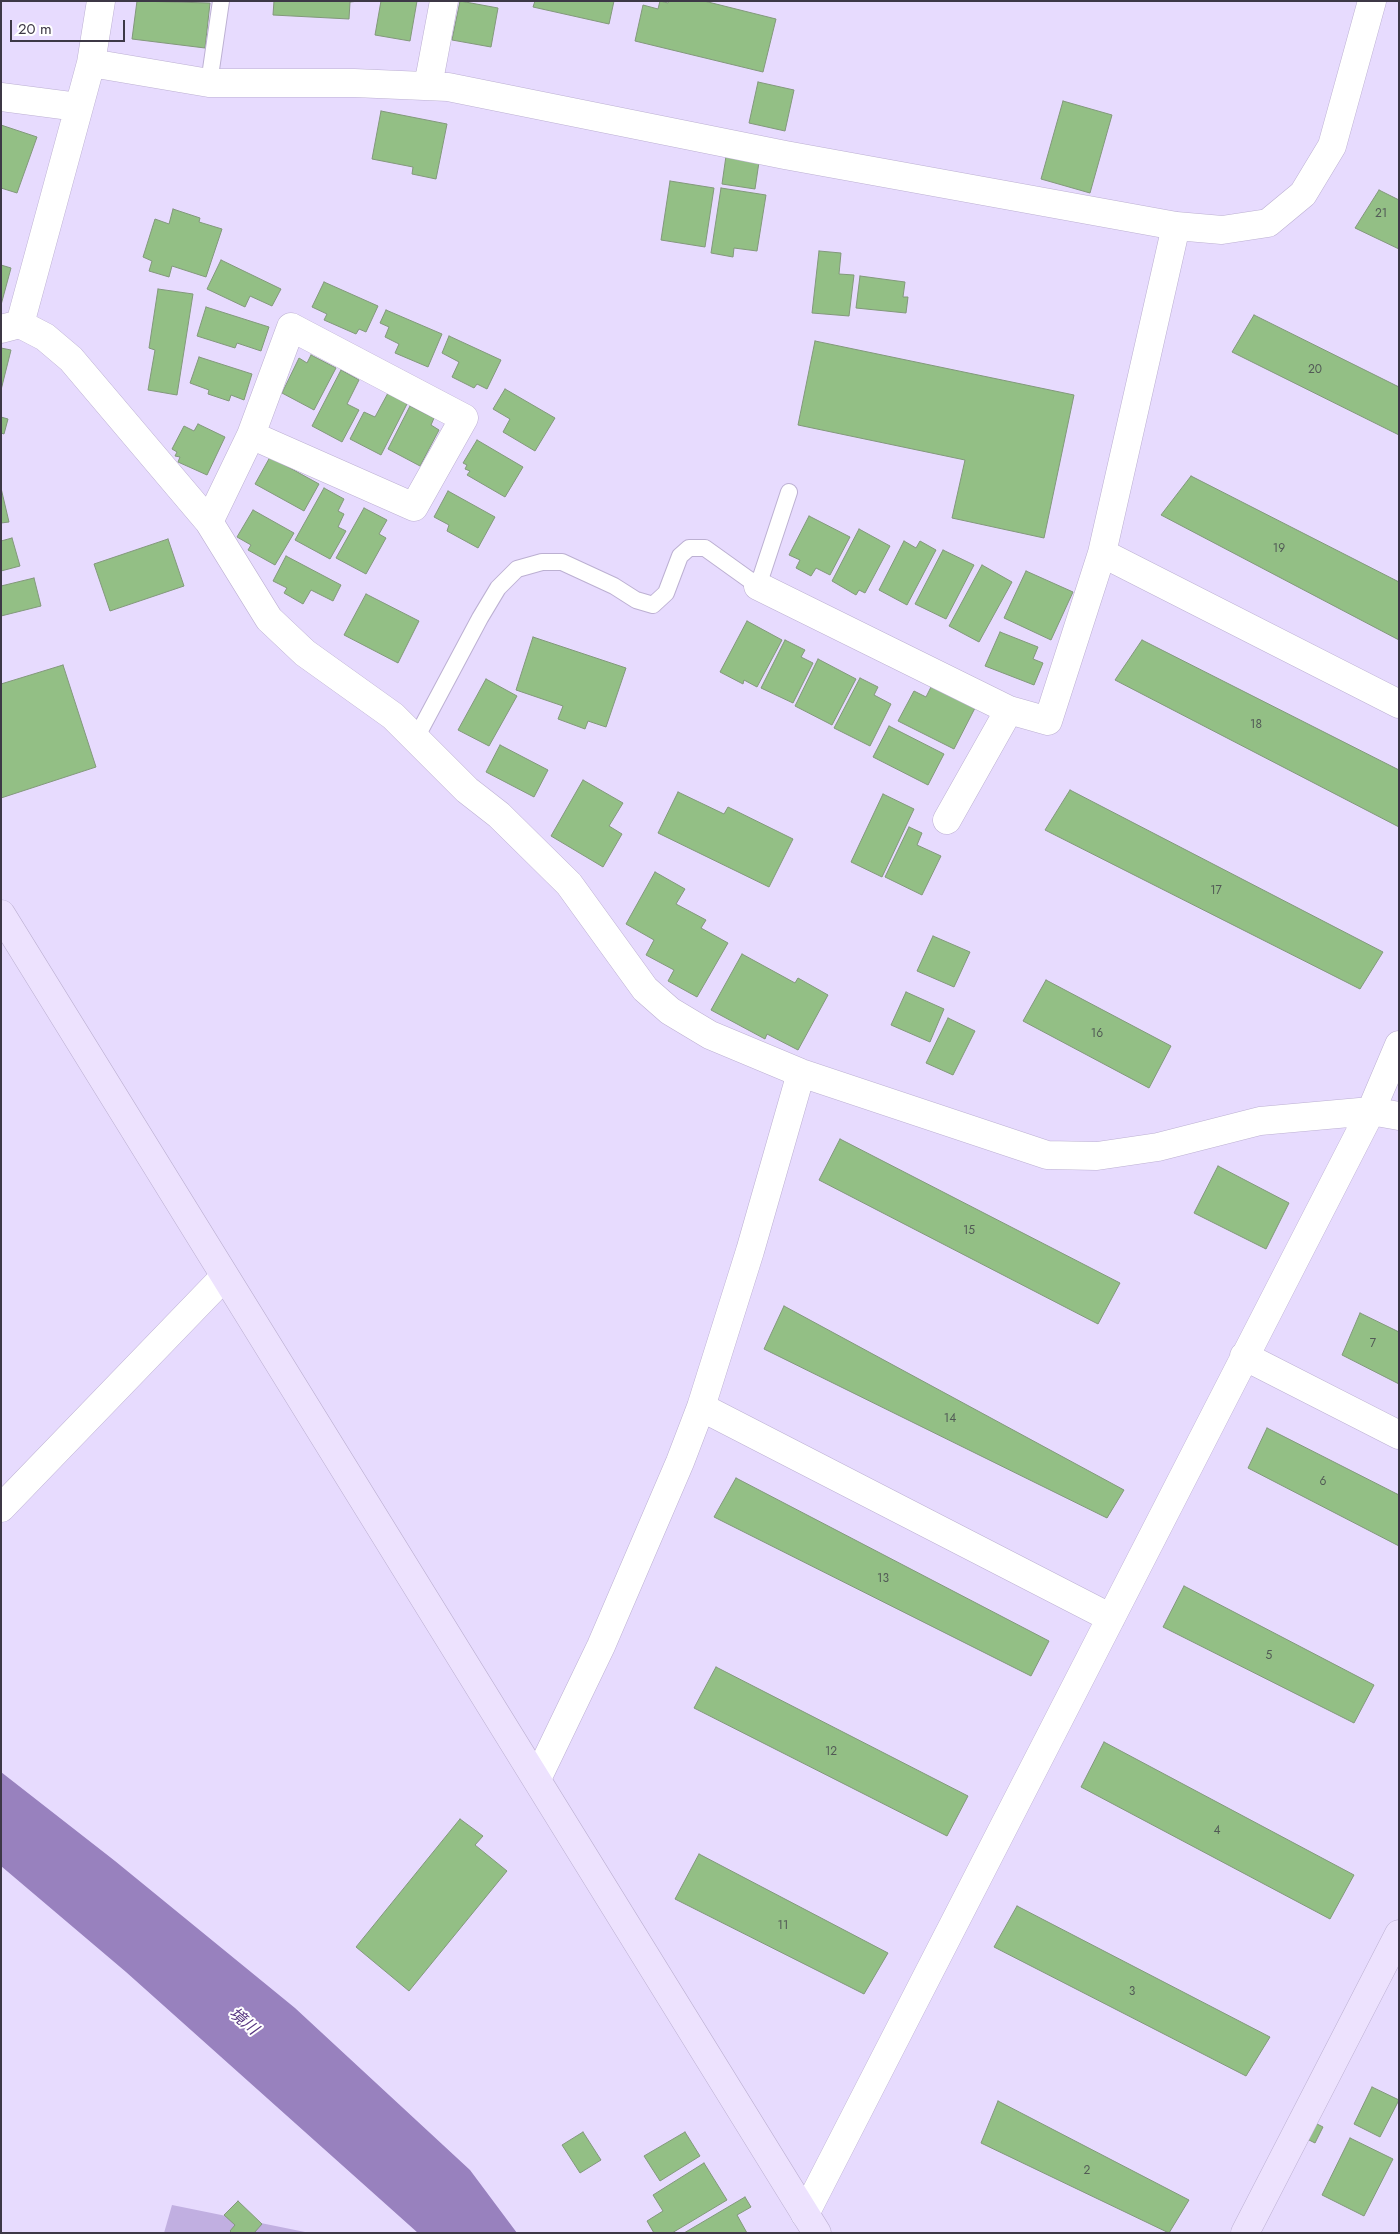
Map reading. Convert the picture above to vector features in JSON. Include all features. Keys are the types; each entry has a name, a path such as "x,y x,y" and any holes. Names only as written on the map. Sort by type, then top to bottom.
{"street":[{"path":"101,1 91,63 10,326 45,338 70,359 209,522 269,619 305,653 393,716 467,790 499,815 569,884 645,989 670,1011 710,1035 802,1073 1047,1155 1097,1156 1158,1147 1260,1121 1371,1111 1399,1116"},
{"path":"428,86 444,1"},
{"path":"91,63 209,83 448,87 785,154 1176,226 1222,230 1268,223 1303,194 1332,146 1372,1"},
{"path":"1,97 78,107"},
{"path":"758,586 1009,710 1048,721 1102,553 1176,226"},
{"path":"209,522 251,435 292,327 464,418 414,507 251,435"},
{"path":"1102,553 1399,704"},
{"path":"947,820 1009,710"},
{"path":"1,914 410,1578 537,1778 811,2223"},
{"path":"811,2223 1111,1618 1371,1111 1399,1045"},
{"path":"537,1778 601,1646 680,1462 701,1407 750,1251 802,1073"},
{"path":"1,1508 224,1277"},
{"path":"1244,1356 1399,1435"},
{"path":"701,1407 1111,1618"},
{"path":"1245,2233 1397,1940"}],"lane":[{"path":"209,83 221,1"},
{"path":"416,738 480,618 498,588 516,569 542,562 562,562 614,586 636,600 653,605 666,593 680,556 689,548 705,548 758,586 790,492"}],"shaded area":[{"path":"172,2205 310,2233 164,2233"}],"water":[{"name":"境川","path":"1,1772 115,1861 295,2008 470,2170 517,2233 418,2233 126,1972 1,1866"}],"building":[{"path":"137,1 210,3 205,48 132,39"},
{"path":"274,1 359,1 350,2 349,19 273,15"},
{"path":"381,1 417,1 410,41 375,35"},
{"path":"460,1 498,8 491,47 452,40"},
{"path":"535,1 614,1 609,24 533,7"},
{"path":"660,1 668,3 669,1 704,1 776,19 763,72 635,41 643,5 658,9"},
{"path":"758,82 794,90 785,131 749,123"},
{"path":"1063,101 1112,115 1090,193 1041,179"},
{"path":"381,111 447,124 436,179 412,174 413,167 372,159"},
{"path":"1,125 37,137 17,193 1,188"},
{"path":"726,156 759,162 755,189 722,184"},
{"path":"670,181 714,188 705,247 661,240"},
{"path":"721,188 766,195 757,251 734,248 733,257 711,253"},
{"path":"1379,190 1399,200 1399,249 1355,228"},
{"path":"173,209 200,218 199,222 222,229 206,277 172,266 169,277 149,271 152,261 143,257 155,219 169,224"},
{"path":"819,251 841,253 839,274 854,275 849,316 812,313"},
{"path":"221,260 281,289 272,306 250,296 245,307 207,289"},
{"path":"1,265 11,268 1,305"},
{"path":"860,276 905,282 903,297 908,297 906,313 856,308"},
{"path":"324,282 378,306 366,332 359,329 356,334 324,320 327,314 312,307"},
{"path":"158,289 193,294 177,395 148,390 155,350 149,348"},
{"path":"206,307 269,327 261,351 237,343 235,348 197,336"},
{"path":"386,310 442,334 428,367 395,353 399,344 385,337 389,327 380,323"},
{"path":"1254,315 1399,387 1399,435 1232,352"},
{"path":"449,336 501,360 487,389 477,384 474,388 452,377 459,362 442,353"},
{"path":"815,341 1074,395 1044,538 952,518 965,460 798,425"},
{"path":"1,348 11,350 1,390"},
{"path":"311,355 336,368 314,410 282,393 299,358 307,363"},
{"path":"199,357 252,374 244,400 231,395 229,401 208,394 209,390 190,383"},
{"path":"341,370 359,380 347,404 359,410 342,442 312,426"},
{"path":"505,389 555,418 535,451 503,432 510,419 493,409"},
{"path":"388,393 407,404 381,455 350,439 364,412 375,417"},
{"path":"410,406 434,418 431,425 439,430 420,466 388,449"},
{"path":"1,417 8,419 4,434 1,433"},
{"path":"198,424 225,437 207,475 178,462 180,457 175,456 177,452 172,449 184,426 194,431"},
{"path":"477,440 523,467 505,497 467,475 470,471 465,469 467,465 463,463"},
{"path":"270,457 319,484 304,511 255,484"},
{"path":"1191,476 1399,582 1399,640 1161,515"},
{"path":"1,488 9,522 1,523"},
{"path":"324,488 344,499 338,511 344,514 338,527 346,531 330,559 295,540"},
{"path":"448,491 495,517 478,548 447,531 449,525 434,517"},
{"path":"364,508 387,520 379,534 386,538 366,574 336,558"},
{"path":"253,510 294,533 275,565 248,550 251,545 237,537"},
{"path":"809,516 850,537 830,575 816,568 811,576 796,568 800,560 789,555"},
{"path":"859,529 890,546 865,593 859,590 856,595 832,581"},
{"path":"12,538 20,566 1,571 1,541"},
{"path":"168,539 184,586 110,611 94,564"},
{"path":"904,541 916,548 920,541 936,550 907,605 879,590"},
{"path":"943,550 974,565 946,619 915,604"},
{"path":"286,556 341,585 333,601 311,590 303,604 284,593 287,588 273,581"},
{"path":"982,565 1012,582 979,642 949,626"},
{"path":"1026,571 1073,592 1051,640 1004,618"},
{"path":"34,578 41,606 1,616 1,586"},
{"path":"366,594 419,621 398,663 344,635"},
{"path":"747,621 782,640 757,687 744,680 743,684 720,672"},
{"path":"1000,632 1038,647 1033,659 1043,663 1034,685 985,666"},
{"path":"533,637 626,668 606,727 588,721 585,729 558,719 563,706 516,690"},
{"path":"785,640 805,650 801,657 813,663 793,703 761,688"},
{"path":"1142,640 1399,770 1399,827 1115,680"},
{"path":"818,659 856,679 832,725 795,706"},
{"path":"63,665 96,767 1,798 1,684"},
{"path":"860,678 878,687 874,695 891,704 870,746 834,728"},
{"path":"486,679 517,696 489,746 458,730"},
{"path":"931,687 975,708 954,749 898,721 914,691 926,697"},
{"path":"889,726 944,754 928,785 873,757"},
{"path":"500,745 548,770 534,797 486,772"},
{"path":"583,780 623,803 609,826 622,834 603,867 551,836"},
{"path":"1070,790 1383,952 1360,989 1045,830"},
{"path":"678,792 724,814 728,807 793,839 769,887 658,833"},
{"path":"883,794 914,809 882,877 851,862"},
{"path":"909,827 922,833 917,845 941,856 922,895 885,877"},
{"path":"655,872 685,889 676,904 706,920 701,928 728,943 697,997 668,981 674,970 646,955 654,940 626,924"},
{"path":"933,936 970,952 954,987 917,971"},
{"path":"742,954 795,983 798,978 828,995 798,1050 767,1034 765,1039 711,1010"},
{"path":"1046,980 1171,1046 1149,1088 1023,1021"},
{"path":"906,992 944,1009 930,1042 891,1025"},
{"path":"948,1018 975,1031 953,1075 926,1063"},
{"path":"840,1139 1120,1283 1098,1324 819,1180"},
{"path":"1218,1166 1289,1203 1266,1249 1194,1213"},
{"path":"784,1306 1124,1490 1107,1518 764,1349"},
{"path":"1360,1313 1399,1332 1399,1384 1342,1355"},
{"path":"1267,1428 1399,1495 1399,1546 1248,1468"},
{"path":"736,1478 1049,1641 1031,1676 714,1517"},
{"path":"1184,1586 1374,1685 1354,1723 1163,1627"},
{"path":"716,1667 968,1796 947,1836 694,1708"},
{"path":"1104,1742 1354,1875 1330,1919 1081,1787"},
{"path":"460,1819 483,1836 475,1845 507,1871 409,1991 356,1947"},
{"path":"699,1854 888,1953 864,1994 675,1899"},
{"path":"1017,1906 1270,2037 1246,2076 994,1947"},
{"path":"1372,2087 1399,2100 1380,2137 1354,2124"},
{"path":"998,2101 1189,2200 1169,2233 981,2143"},
{"path":"1315,2123 1323,2127 1315,2143 1307,2139"},
{"path":"583,2132 601,2160 580,2173 562,2145"},
{"path":"685,2132 700,2156 660,2181 644,2156"},
{"path":"1350,2138 1393,2159 1364,2216 1322,2195"},
{"path":"704,2163 727,2200 672,2233 654,2233 647,2221 663,2211 653,2195"},
{"path":"745,2197 751,2207 737,2215 747,2233 684,2233"},
{"path":"238,2201 262,2224 254,2233 232,2233 230,2231 235,2225 224,2215"}]}
